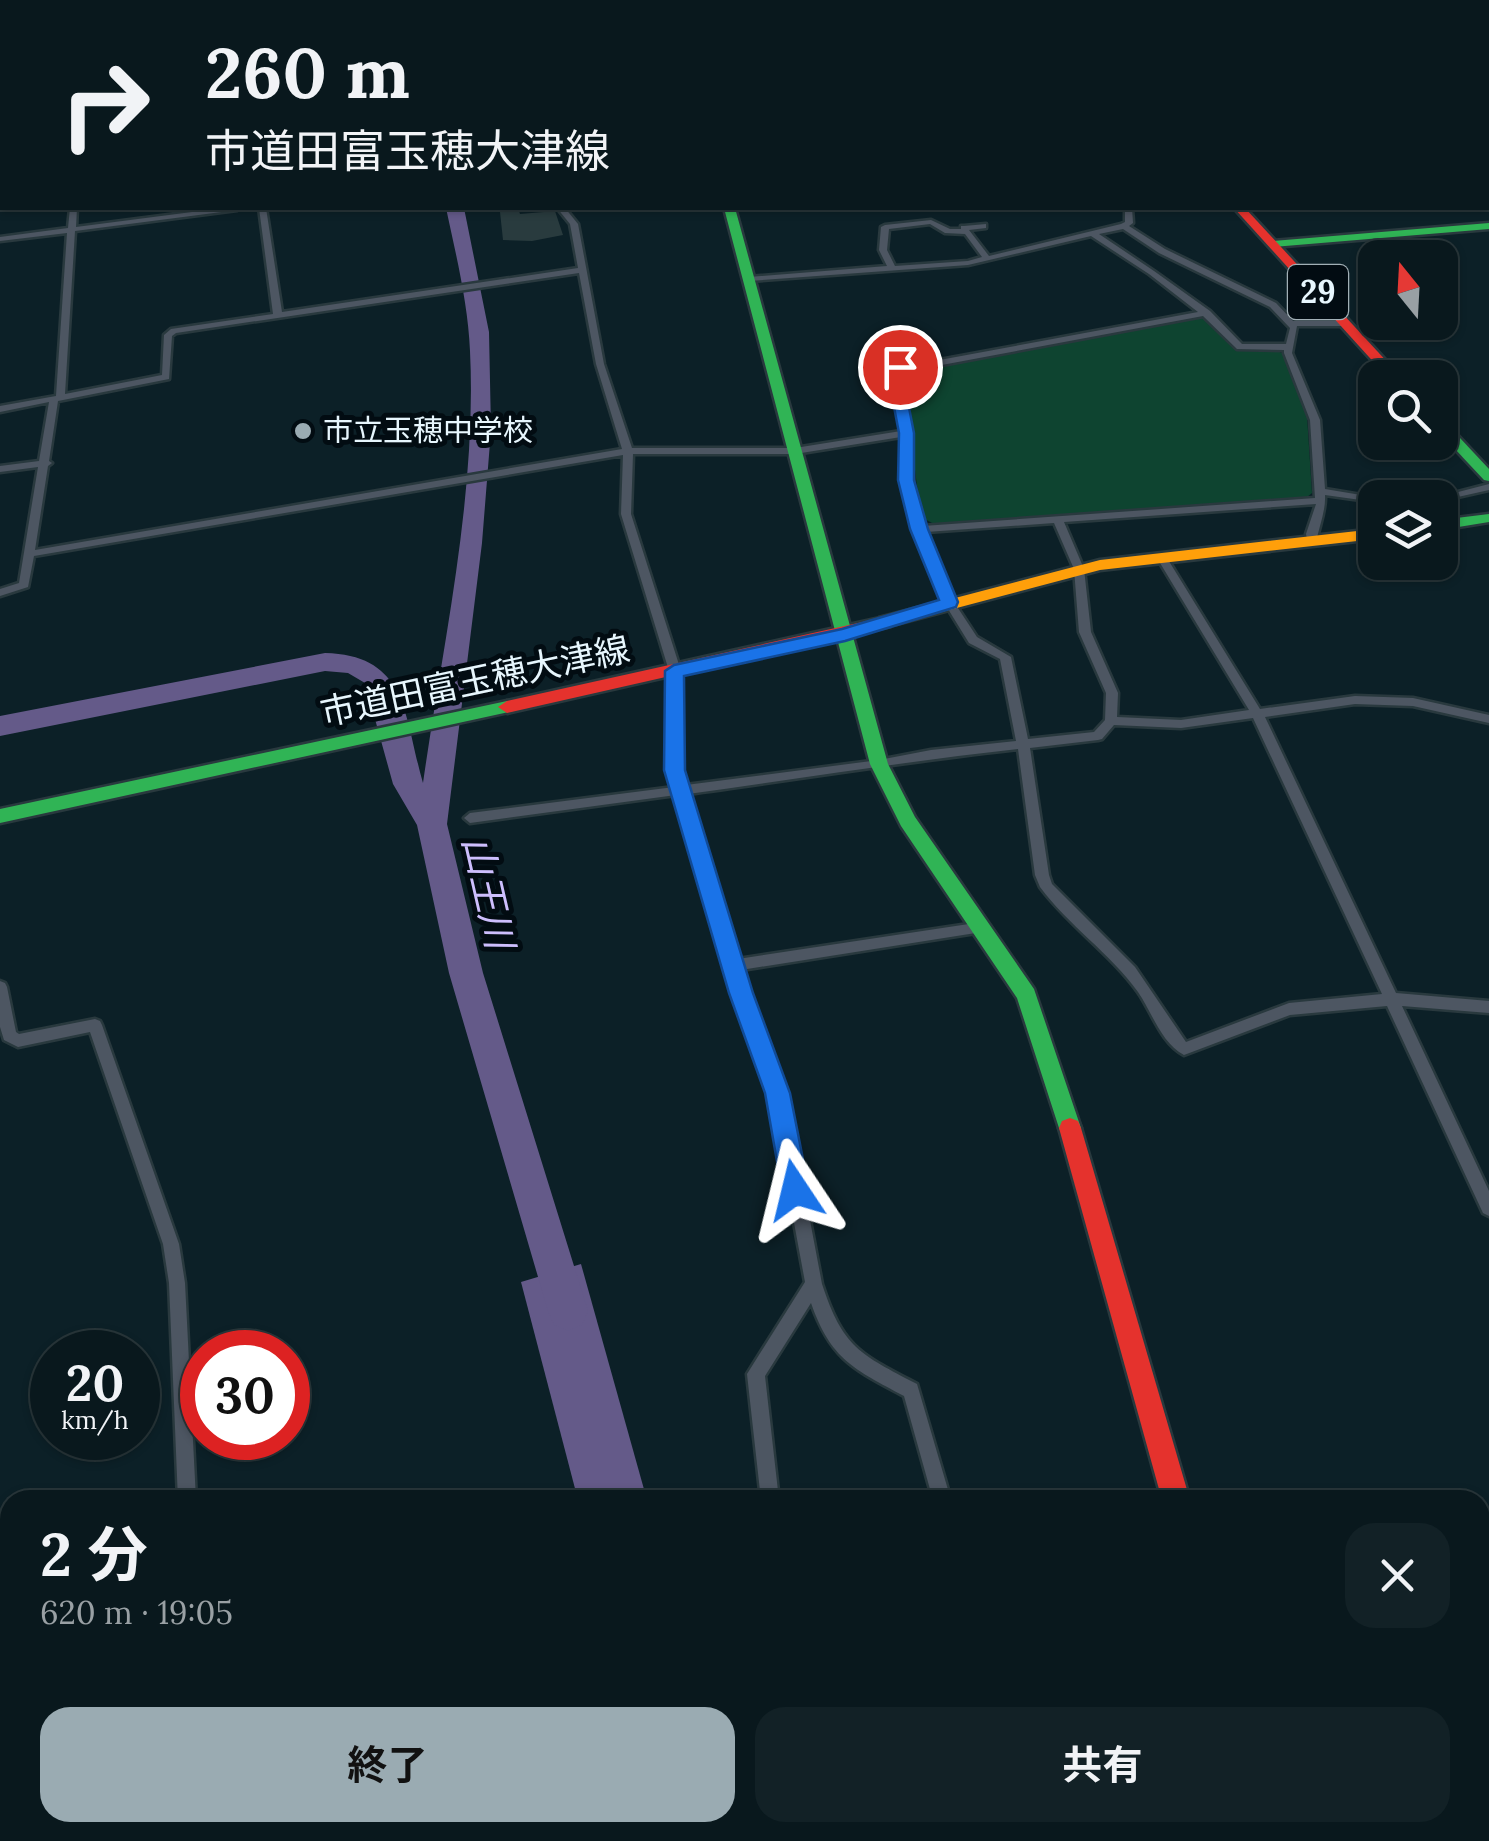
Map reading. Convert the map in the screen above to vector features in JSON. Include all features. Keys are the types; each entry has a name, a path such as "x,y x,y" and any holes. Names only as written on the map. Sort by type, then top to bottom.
{"main road":[{"path":"730,210 879,764 908,821 1020,982 1040,1028 1095,1206 1173,1490"},
{"name":"29","path":"1241,210 1380,360"},
{"path":"1274,244 1489,226"},
{"path":"1458,444 1489,478"},
{"path":"1458,522 1489,518"},
{"name":"市道田富玉穂大津線","path":"0,816 845,634 1079,569 1358,536"}],"street":[{"path":"0,594 24,586 57,400 73,210"},
{"path":"0,239 221,210"},
{"path":"262,210 278,316"},
{"path":"563,210 574,224 600,364 628,451 626,514 674,671 674,770 733,966 778,1093 821,1311 840,1348 911,1390 939,1490"},
{"path":"749,279 987,260 1124,226 1129,223 1129,210"},
{"path":"894,270 883,250 885,226 909,219 932,222 948,232 966,232"},
{"path":"983,226 964,228 987,260"},
{"path":"1124,226 1162,251 1273,305 1294,328 1288,348 1315,420 1320,496 1312,542"},
{"path":"1093,234 1207,313 1240,347 1288,348"},
{"path":"0,409 166,378 168,335 174,330 583,270"},
{"path":"1207,313 894,370 906,433 906,480 919,529 949,602 974,640 1006,657 1042,874 1047,886 1137,980 1158,1011 1165,1031 1184,1048 1289,1010 1393,999 1489,1006"},
{"path":"1291,324 1346,323"},
{"path":"29,554 628,451 795,450 906,433"},
{"path":"0,469 47,462"},
{"path":"1458,494 1489,488"},
{"path":"919,529 1320,496 1358,498"},
{"path":"470,818 1098,736 1111,721 1112,693 1086,632 1079,569 1058,519"},
{"path":"1162,558 1258,714 1489,1208"},
{"path":"1111,721 1181,724 1339,701 1385,700 1489,719"},
{"path":"733,966 982,928"},
{"path":"0,987 9,1036 18,1041 95,1025 108,1060 171,1244 177,1283 187,1490"},
{"path":"769,1490 756,1374 814,1284"}],"green space":[{"path":"1201,317 1209,319 1237,350 1274,350 1285,354 1307,416 1312,493 1306,498 934,524 921,517 902,369"}],"shaded area":[{"path":"581,1264 644,1490 575,1490 521,1282"}],"building":[{"path":"555,211 563,235 532,241 503,240 500,212"}],"waterway":[{"path":"432,824 470,543 479,430 479,332 455,210"},
{"name":"山王川","path":"0,726 325,662 356,666 381,683 408,784 432,824"},
{"name":"山王川","path":"432,824 466,973 568,1311"}],"traffic: fast":[{"path":"730,210 879,764 908,821 1027,995 1070,1128"},
{"path":"1273,244 1489,226"},
{"path":"1458,444 1489,477"},
{"path":"1458,522 1489,518"},
{"path":"0,816 507,707"}],"traffic: slow":[{"path":"885,622 1100,565 1358,536"}],"traffic: jam":[{"path":"1241,210 1379,360"},
{"path":"507,707 885,622"},
{"path":"1070,1128 1173,1490"}],"place":[{"name":"市立玉穂中学校","path":"303,431"}],"route":[{"path":"795,1190 778,1093 741,993 674,770 674,671 845,634 949,602 912,509 906,480 902,400 894,370 900,367"}]}
